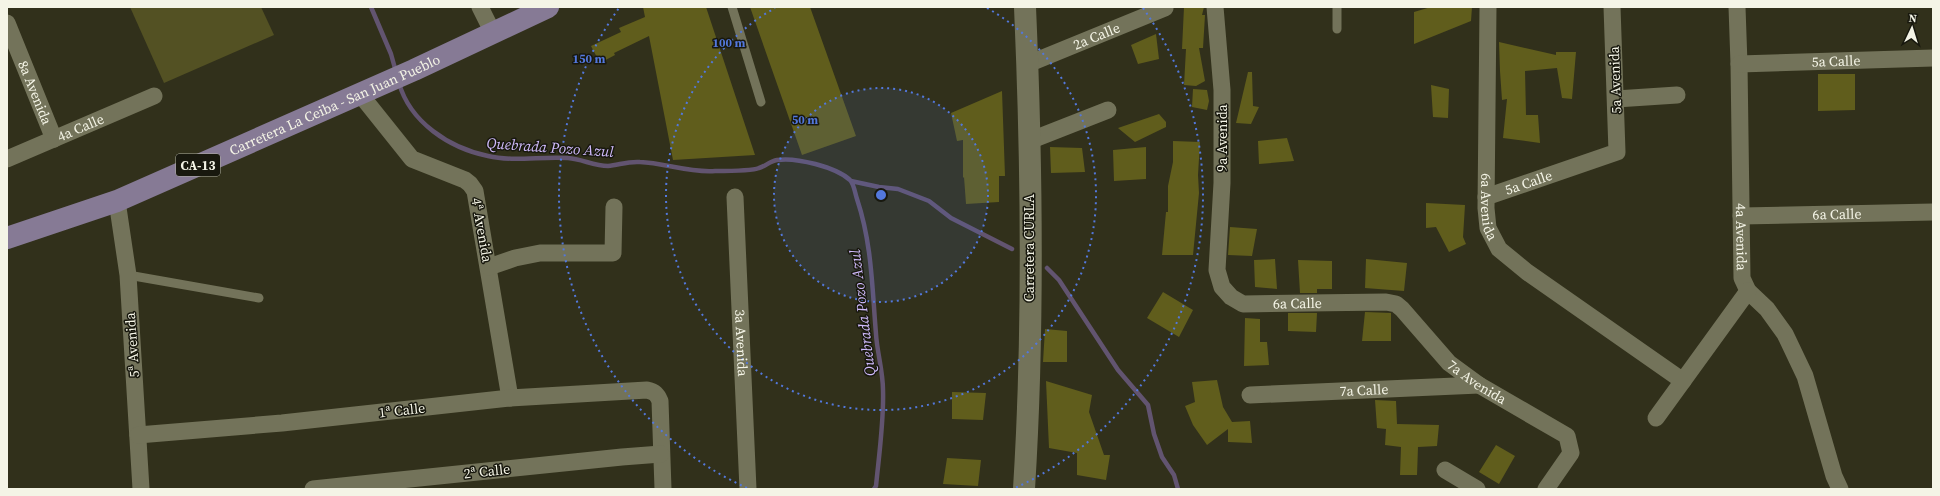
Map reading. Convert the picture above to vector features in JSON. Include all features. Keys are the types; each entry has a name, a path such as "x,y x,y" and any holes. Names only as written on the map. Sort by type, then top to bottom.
{"main road":[{"name":"Carretera La Ceiba - San Juan Pueblo","path":"7,238 117,201 414,70 548,7"},
{"name":"Carretera CURLA","path":"1024,489 1028,426 1030,244 1028,64 1025,7"}],"street":[{"path":"480,7 493,32"},
{"name":"9a Avenida","path":"1215,7 1222,90 1222,182 1217,270"},
{"name":"6a Avenida","path":"1488,7 1486,197 1488,228 1499,249 1527,272 1683,381"},
{"name":"5a Avenida","path":"1612,7 1617,152"},
{"name":"4a Avenida","path":"1737,7 1740,64 1742,278 1748,290 1767,309 1785,334 1805,376 1834,476 1840,489"},
{"name":"2a Calle","path":"1028,64 1165,8"},
{"name":"8a Avenida","path":"7,23 54,139"},
{"name":"5a Calle","path":"1740,64 1933,58"},
{"name":"4ª Avenida","path":"360,94 412,159 465,180 475,191 510,398"},
{"path":"1616,99 1677,95"},
{"name":"4a Calle","path":"7,159 154,96"},
{"path":"1029,141 1108,110"},
{"name":"5a Calle","path":"1486,197 1617,152"},
{"name":"3a Avenida","path":"735,197 748,489"},
{"name":"5ª Avenida","path":"117,201 128,275 141,489"},
{"path":"489,267 515,258 540,253 614,253 614,207"},
{"name":"6a Calle","path":"1741,216 1933,212"},
{"name":"6a Calle","path":"1217,270 1222,287 1231,297 1243,304 1386,302 1396,304"},
{"path":"1656,418 1748,290"},
{"name":"7a Avenida","path":"1396,304 1449,363 1479,385 1567,436 1571,453 1546,489"},
{"name":"7a Calle","path":"1250,395 1479,385"},
{"name":"1ª Calle","path":"138,435 282,423 510,398 647,390 658,395 660,401 661,454"},
{"path":"661,454 663,489"},
{"name":"2ª Calle","path":"313,489 661,454"},
{"path":"1445,470 1477,489"}],"lane":[{"path":"732,7 761,102"},
{"path":"1337,7 1337,29"},
{"path":"128,275 259,298"}],"shaded area":[{"path":"130,7 261,7 274,35 164,83"}],"building":[{"path":"643,7 706,7 755,155 673,160 649,36 614,53 615,55 600,63 591,46 621,32 619,28 645,17"},
{"path":"750,7 810,7 856,136 802,155"},
{"path":"1184,7 1204,7 1202,15 1205,15 1203,48 1199,48 1205,81 1196,86 1184,85 1186,49 1182,49"},
{"path":"1431,7 1472,7 1471,21 1414,44 1414,12"},
{"path":"1156,34 1159,59 1138,64 1131,45"},
{"path":"1499,42 1556,55 1556,52 1576,52 1572,99 1562,98 1557,68 1525,71 1526,115 1538,115 1540,143 1503,138 1507,99 1502,100"},
{"path":"1248,72 1252,72 1253,106 1259,107 1251,124 1236,123"},
{"path":"1818,74 1855,74 1855,110 1818,111"},
{"path":"1431,85 1449,89 1448,118 1433,117"},
{"path":"1193,89 1207,90 1209,101 1207,110 1192,107"},
{"path":"1002,91 1005,176 999,176 999,202 966,204 964,177 963,178 963,140 957,141 951,113"},
{"path":"1159,114 1166,122 1166,127 1135,142 1118,128"},
{"path":"1287,138 1294,161 1259,164 1258,141"},
{"path":"1173,141 1200,142 1198,175 1199,193 1193,255 1162,255 1166,212 1168,212 1168,186 1173,162"},
{"path":"1050,147 1082,148 1085,172 1051,173"},
{"path":"1146,147 1146,179 1114,181 1113,150"},
{"path":"1426,203 1465,205 1463,237 1466,244 1449,252 1436,227 1426,228"},
{"path":"1230,227 1257,229 1252,256 1228,255"},
{"path":"1275,259 1277,289 1255,287 1254,260"},
{"path":"1366,259 1407,263 1404,291 1365,288"},
{"path":"1298,260 1332,261 1332,289 1317,289 1317,293 1300,293"},
{"path":"1163,292 1193,310 1179,337 1147,318"},
{"path":"1365,312 1391,313 1391,341 1362,341"},
{"path":"1288,313 1317,313 1316,332 1288,331"},
{"path":"1245,318 1260,319 1260,342 1267,342 1269,365 1244,366"},
{"path":"1045,329 1067,331 1067,362 1043,362"},
{"path":"1217,380 1223,407 1232,422 1250,421 1252,443 1228,442 1228,429 1207,445 1193,425 1185,406 1195,402 1192,382"},
{"path":"1046,381 1092,395 1089,412 1104,455 1110,455 1106,480 1077,475 1077,453 1049,448"},
{"path":"952,392 986,393 983,420 952,419"},
{"path":"1375,400 1396,401 1397,424 1439,425 1437,446 1418,447 1417,475 1400,475 1401,447 1385,445 1386,429 1377,428"},
{"path":"1496,445 1515,456 1499,484 1479,472"},
{"path":"947,458 981,460 978,486 943,484"}],"waterway":[{"name":"Quebrada Pozo Azul","path":"371,7 391,54 396,72"},
{"name":"Quebrada Pozo Azul","path":"399,83 404,97 412,110 433,131 459,147 488,156 507,159 568,158 608,166 640,162 696,171 751,170 770,162 785,159 826,167 844,175 850,180 862,216 869,249 877,341 883,383 882,426 876,486 874,489"},
{"path":"851,181 879,187 898,189 929,201 951,218 1012,249"},
{"path":"1047,268 1059,280 1118,370 1148,405 1154,434 1162,457 1174,475 1178,489"}]}
